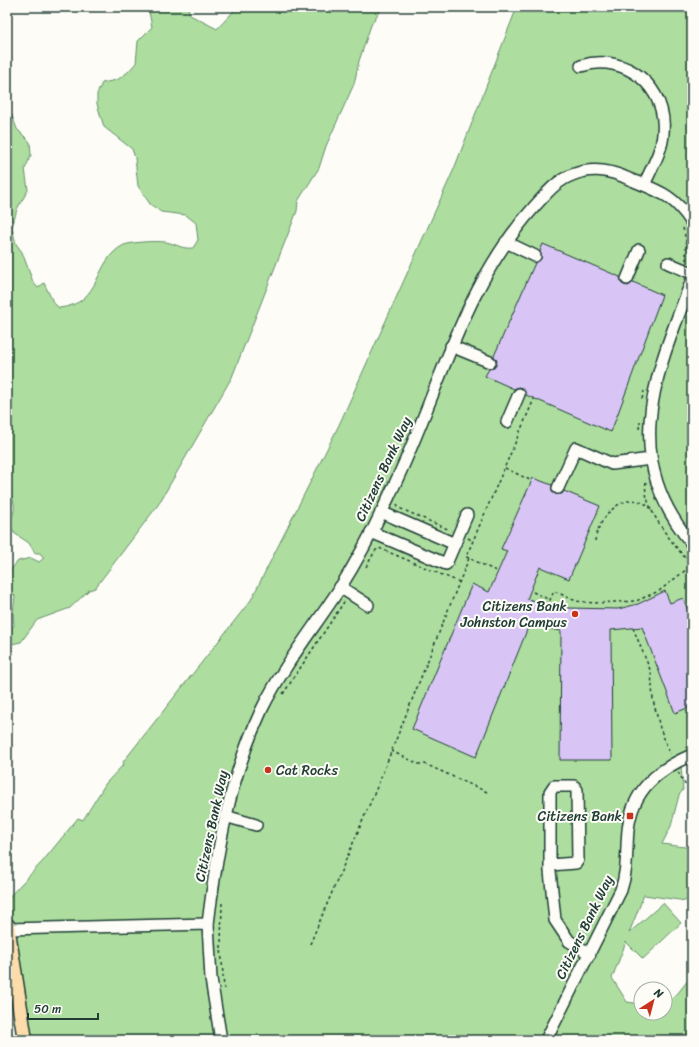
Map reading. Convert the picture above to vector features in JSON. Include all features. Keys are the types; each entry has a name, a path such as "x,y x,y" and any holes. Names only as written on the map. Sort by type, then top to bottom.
{"main road":[{"path":"7,927 25,1040"}],"lane":[{"path":"581,66 594,62 608,62 623,67 640,75 655,92 663,114 664,133 661,146 644,185"},
{"name":"Citizens Bank Way","path":"220,1040 214,1010 208,924 215,865 225,816 237,770 263,708 284,672 340,587 381,512 409,454 451,346 477,289 506,242 550,190 571,175 591,170 607,171 644,185 668,196 678,204 686,224"},
{"path":"506,242 535,256"},
{"path":"628,279 639,250"},
{"path":"668,263 688,271"},
{"path":"692,280 677,319 653,395 649,416 647,459 666,506 681,531 692,544"},
{"path":"451,346 490,362"},
{"path":"507,422 520,394"},
{"path":"558,488 576,448 612,464 647,459"},
{"path":"381,512 457,539"},
{"path":"371,532 446,564 467,515"},
{"path":"340,587 368,604"},
{"name":"Citizens Bank Way","path":"546,1040 616,903 625,878 628,831 633,809 650,782 674,762 692,755"},
{"path":"550,865 576,863 578,860 577,790 574,786 554,786 550,792 550,865 555,920 569,941 590,954"},
{"path":"225,816 256,825"},
{"path":"7,927 208,924"}],"path":[{"path":"686,224 684,232 688,271"},
{"path":"641,405 645,387"},
{"path":"498,572 466,557 534,399"},
{"path":"639,431 640,418"},
{"path":"533,592 550,600 554,591 576,601 636,601 658,591 692,566 667,536 653,510 645,489 647,459"},
{"path":"505,468 532,480"},
{"path":"399,499 397,504 399,508 457,539 473,541"},
{"path":"595,541 596,531 603,517 619,505 636,500 641,501 653,510"},
{"path":"364,569 375,550 379,548 459,582"},
{"path":"310,944 377,788 469,558"},
{"path":"280,698 350,593"},
{"path":"633,628 651,672 653,700 659,721 674,762 686,786 692,790"},
{"path":"391,751 419,764 425,764 487,792"},
{"path":"222,903 221,947 224,990"}],"green space":[{"path":"148,7 188,7 190,15 217,29 233,12 234,7 382,7 371,25 359,61 354,84 326,146 319,168 298,201 297,211 232,377 158,505 95,588 89,590 70,608 37,620 21,642 7,645 7,631 14,626 13,613 15,596 7,588 7,574 18,561 31,558 39,562 44,558 40,553 35,553 29,543 14,533 9,521 14,512 14,504 7,487 7,107 9,108 17,129 30,142 31,155 25,169 28,190 17,209 12,228 16,244 22,252 33,282 38,288 44,283 53,302 59,308 73,305 83,299 91,290 107,261 114,252 124,245 140,242 166,242 184,248 193,248 198,240 196,223 186,215 161,212 150,204 138,186 135,158 132,149 104,127 97,104 97,94 102,83 117,80 128,72 136,63 138,41 152,27"},
{"path":"517,7 692,7 692,747 681,766 683,790 679,795 671,826 662,844 692,848 692,850 687,901 644,895 629,933 663,903 681,923 643,959 626,942 612,978 627,1002 633,1003 633,1021 673,1021 673,998 692,975 692,1040 25,1040 7,920 7,899 43,861 78,818 83,820 106,783 124,764 123,762 251,600 339,425 454,169"}],"building":[{"path":"543,244 620,277 621,283 624,285 628,286 633,282 662,295 611,432 526,395 522,388 518,387 514,389 485,376 489,369 494,368 496,365 497,361 494,356 535,263 541,259 540,251"},
{"name":"Citizens Bank Johnston Campus","path":"533,478 552,485 552,492 556,494 562,494 564,491 600,506 569,579 540,567 527,599 568,608 618,609 638,604 665,591 670,603 683,598 692,620 692,706 675,713 642,627 611,630 612,760 560,760 561,631 529,625 476,757 412,729 472,584 489,592 507,551 501,549"}],"place":[{"name":"Citizens Bank Johnston Campus","path":"575,614"},
{"name":"Cat Rocks","path":"268,770"},
{"name":"Citizens Bank","path":"630,816"}]}
